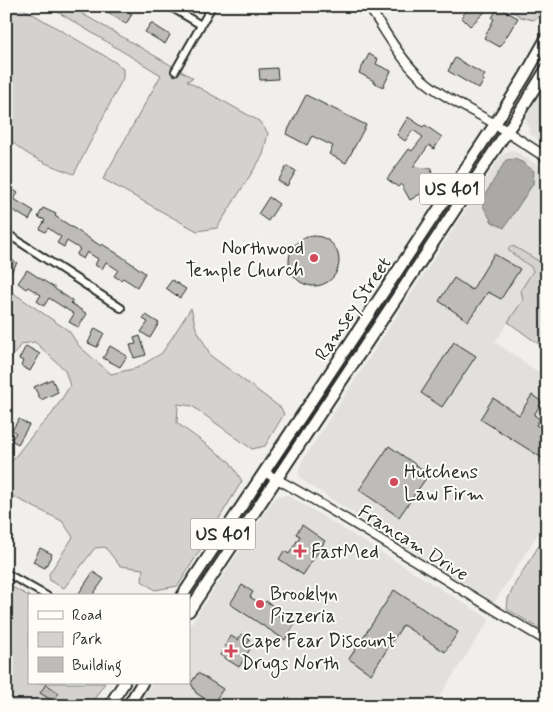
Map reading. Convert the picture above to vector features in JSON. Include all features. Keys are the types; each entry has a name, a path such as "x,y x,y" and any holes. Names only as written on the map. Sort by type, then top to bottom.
{"main road":[{"name":"Ramsey Street","path":"183,594 495,124 547,37"},
{"name":"Ramsey Street","path":"190,609 516,118 547,68"},
{"path":"495,124 547,158"},
{"path":"109,706 123,684"},
{"path":"128,706 141,684"}],"street":[{"path":"169,6 201,25"},
{"path":"175,70 212,6"},
{"path":"368,6 405,61 424,82 495,124"},
{"path":"6,233 121,308"},
{"name":"Francam Drive","path":"264,472 369,532 480,602 547,641"},
{"path":"6,573 43,594"}],"shaded area":[{"path":"547,78 547,145 530,134 526,119"},
{"path":"513,150 547,171 547,266 515,247 509,251 531,267 533,271 521,290 523,300 495,342 547,378 547,519 494,603 308,484 300,478 299,471 302,461 501,156"},
{"path":"514,159 522,162 534,171 533,184 504,228 492,222 483,206 483,198 506,160"},
{"path":"288,495 490,619 433,706 137,706 151,684 190,684 190,625 274,499 279,496"}],"green space":[{"path":"13,6 19,6 115,62 123,69 123,78 74,174 28,154 6,135 6,17"},
{"path":"48,6 69,6 193,78 187,81 259,121 268,133 263,155 217,228 197,231 103,179 161,75"},
{"path":"504,6 547,7 544,14 533,20 521,17"},
{"path":"510,246 547,266 547,349 508,322 523,300 521,290 533,271 531,267 509,251"},
{"path":"6,288 69,331 79,346 111,374 137,368 162,353 191,308 196,328 211,356 281,408 284,414 265,446 252,449 192,406 178,404 177,423 230,462 242,481 178,586 155,590 142,581 143,569 120,566 105,547 95,548 64,588 50,581 49,574 73,537 62,521 6,493 6,468 52,414 70,386 65,370 35,342 21,344 6,366"},
{"path":"547,533 547,633 507,609 508,599 516,582"},
{"path":"6,584 28,595 28,684 104,684 88,706 6,706"}],"building":[{"path":"110,6 118,6 132,14 126,24 107,12"},
{"path":"472,6 481,6 486,11 470,26 461,17"},
{"path":"498,7 518,18 500,47 484,38"},
{"path":"151,23 170,35 165,44 145,32"},
{"path":"369,54 378,59 376,64 391,71 383,87 359,73"},
{"path":"455,58 485,75 479,89 448,71"},
{"path":"277,68 278,79 260,80 259,69"},
{"path":"306,95 366,125 346,163 329,154 333,146 312,136 307,145 286,134"},
{"path":"408,117 423,127 425,125 442,137 434,149 429,145 413,167 432,168 430,188 410,200 401,184 398,187 387,179 409,149 412,151 423,137 413,130 405,141 397,135"},
{"path":"287,166 296,171 287,186 278,181"},
{"path":"6,185 18,193 14,199 34,211 29,220 6,206"},
{"path":"269,197 279,204 268,221 258,214"},
{"path":"43,208 56,214 55,216 101,246 102,244 121,256 145,273 137,287 123,278 121,280 114,276 118,270 106,262 102,269 95,265 98,259 87,252 83,259 76,255 80,249 67,241 64,247 57,243 61,237 48,228 45,232 40,229 45,220 38,217"},
{"name":"Northwood Temple Church","path":"314,236 323,238 334,247 339,261 337,270 328,281 314,286 305,284 294,275 289,261 291,252 300,241"},
{"path":"494,254 520,269 501,299 488,292 468,321 439,301 454,278 472,290"},
{"path":"8,257 17,263 6,280 6,260"},
{"path":"27,270 73,301 71,303 87,314 78,327 69,322 74,314 49,298 44,306 37,301 41,295 28,287 26,289 18,283"},
{"path":"172,280 186,289 180,298 166,288"},
{"path":"146,315 159,323 150,338 141,332 148,322 143,319"},
{"path":"95,328 104,333 97,347 88,343"},
{"path":"140,336 146,355 134,358 130,345 136,344 134,338"},
{"path":"454,342 476,356 442,407 421,393"},
{"path":"26,346 40,354 30,371 21,366 23,361 19,359"},
{"path":"110,346 127,356 120,367 103,358"},
{"path":"52,379 58,392 41,400 34,387"},
{"path":"532,395 542,402 534,415 540,419 536,425 547,431 547,461 480,419 493,398 519,415"},
{"path":"19,419 29,425 18,444 11,440 16,433 12,430"},
{"name":"Hutchens Law Firm","path":"389,446 429,474 399,517 359,490"},
{"path":"302,525 325,541 303,575 279,559 284,551 289,554 300,536 296,534"},
{"path":"40,548 52,554 45,568 33,562"},
{"path":"93,572 104,579 93,594 78,594"},
{"path":"242,585 253,592 250,597 263,605 266,601 276,608 273,612 288,622 291,617 297,621 285,640 230,604"},
{"path":"394,590 458,632 445,652 403,625 371,674 349,659"},
{"path":"241,634 250,640 246,646 250,649 239,667 220,655 231,636 238,640"},
{"path":"198,673 223,689 213,704 196,693 191,683"},
{"path":"46,684 59,693 53,701 40,693"}],"place":[{"name":"Northwood Temple Church","path":"314,258"},
{"name":"Hutchens Law Firm","path":"394,482"},
{"name":"FastMed","path":"300,551"},
{"name":"Brooklyn Pizzeria","path":"260,604"},
{"name":"Cape Fear Discount Drugs North","path":"231,651"}]}
